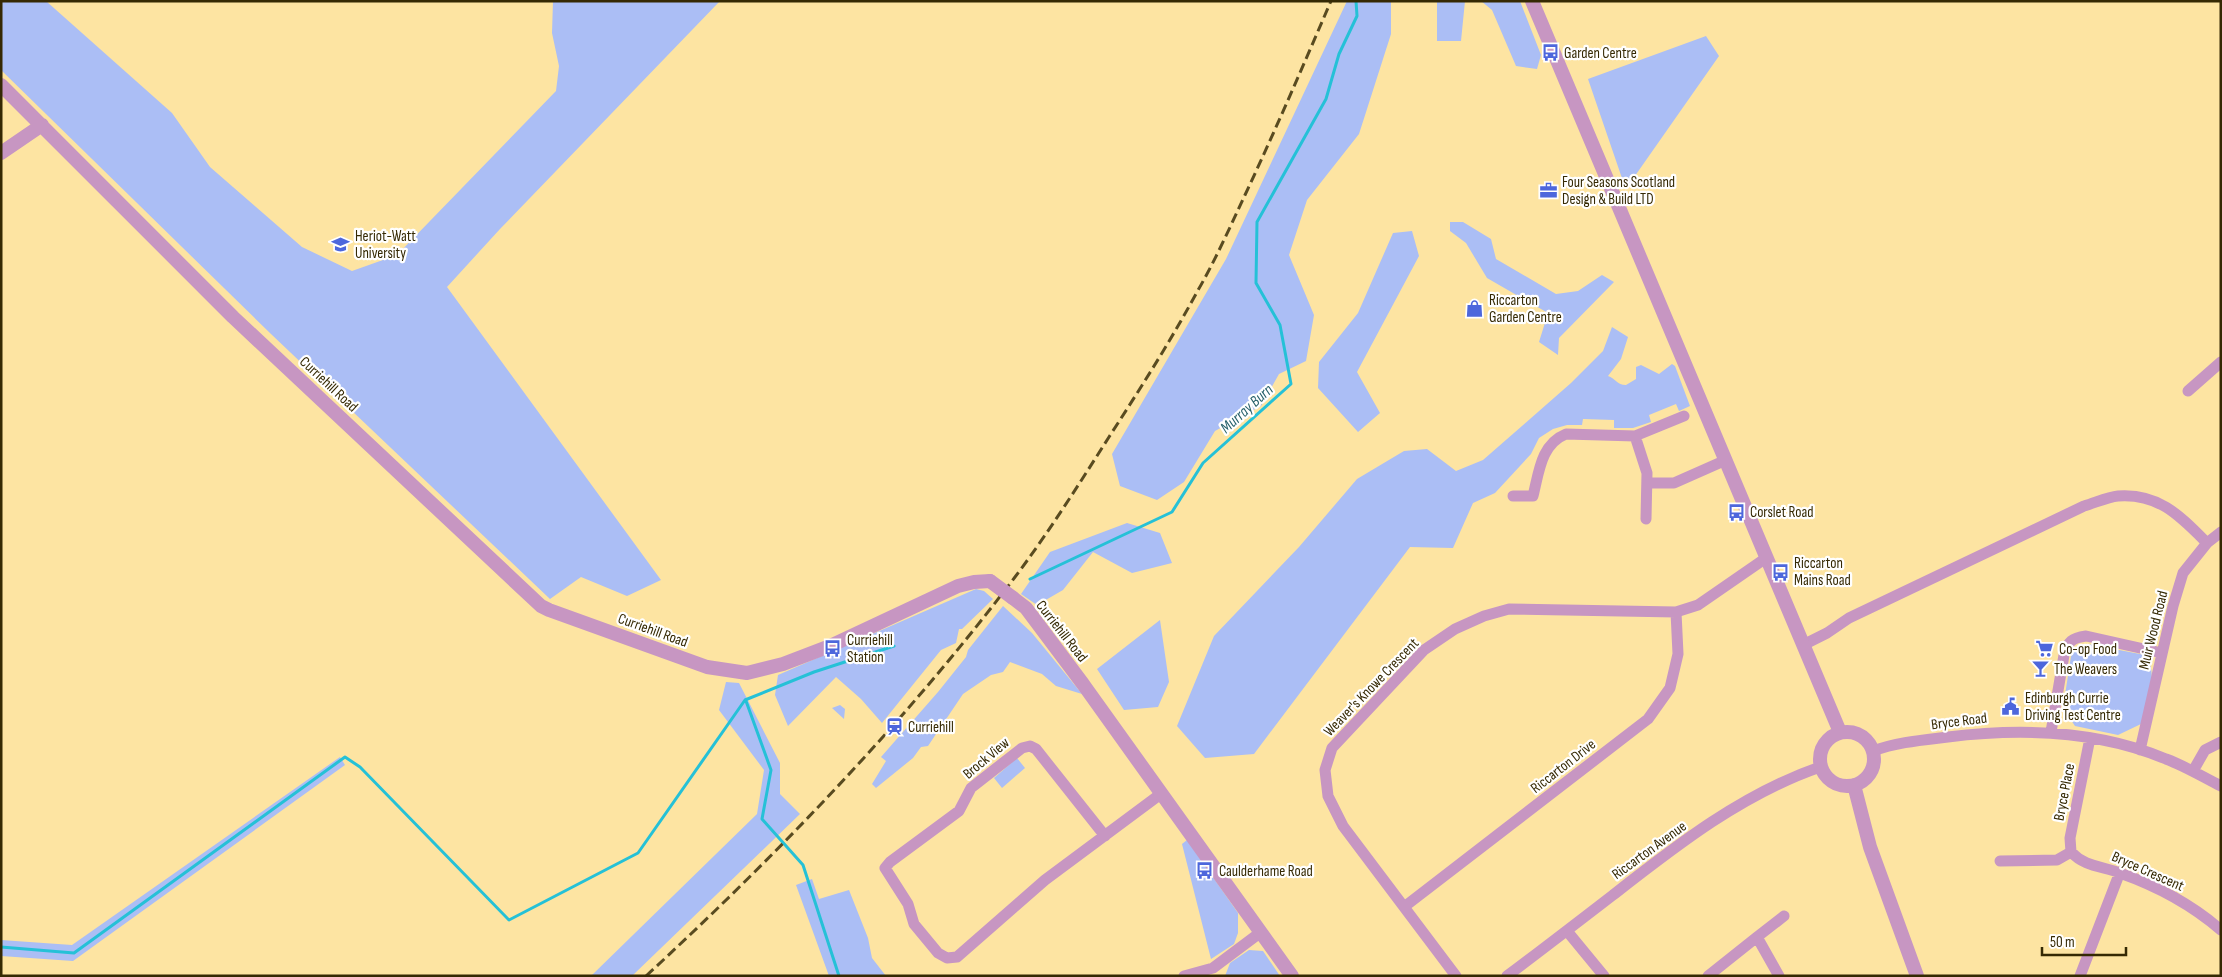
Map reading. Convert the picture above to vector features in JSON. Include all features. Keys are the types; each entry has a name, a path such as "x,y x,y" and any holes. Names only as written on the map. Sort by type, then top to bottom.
{"street":[{"path":"1532,1 1840,732"},
{"name":"Curriehill Road","path":"1,85 232,317 541,606 707,667 747,673 783,664 830,646 958,586 974,582 990,582 1026,608 1162,793 1292,976"},
{"path":"1,153 42,125"},
{"path":"2188,391 2202,386 2221,362"},
{"path":"1513,496 1533,496 1546,450 1558,437 1566,434 1635,436 1684,416"},
{"path":"1635,436 1646,464 1646,519"},
{"path":"1647,483 1674,483 1726,460"},
{"path":"1803,645 1827,633 1849,618 2084,506 2117,496 2148,497 2179,514 2207,543"},
{"name":"Muir Wood Road","path":"2140,750 2162,652 2183,573 2207,543 2221,532"},
{"name":"Weaver's Knowe Crescent","path":"1456,976 1343,826 1328,796 1326,770 1332,748 1424,650 1455,629 1484,616 1509,609 1532,608 1676,612 1698,605 1766,558"},
{"name":"Riccarton Drive","path":"1404,907 1648,720 1670,688 1678,654 1676,612"},
{"path":"2052,732 2064,654 2068,643 2075,638 2086,636 2162,652"},
{"path":"1840,732 1856,733 1864,737 1873,751 1873,768 1868,776 1854,785 1837,784 1829,780 1820,767 1819,757 1826,741 1840,732"},
{"name":"Bryce Road","path":"1873,751 1906,742 1992,732 2052,732 2090,738 2140,750 2165,758 2221,786"},
{"name":"Bryce Place","path":"2071,852 2070,838 2090,738"},
{"path":"2193,771 2205,750 2221,742"},
{"name":"Brock View","path":"1030,746 1036,749 1105,836 1045,880 958,957 947,958 938,953 914,924 908,904 885,868 890,862 959,811 971,788 1022,748 1030,746"},
{"name":"Riccarton Avenue","path":"1508,976 1662,857 1743,802 1768,788 1820,767"},
{"path":"1854,785 1870,847 1917,976"},
{"path":"1105,836 1162,793"},
{"path":"2000,861 2057,860 2071,852"},
{"name":"Bryce Crescent","path":"2071,852 2080,861 2120,872 2161,890 2201,913 2221,930"},
{"path":"2080,976 2120,872"},
{"path":"1708,976 1784,916"},
{"path":"1567,931 1604,976"},
{"path":"1184,976 1214,972 1261,932"},
{"path":"1757,937 1779,976"}],"shaded area":[{"path":"1,1 46,1 172,113 210,167 302,247 352,271 397,255 556,91 559,66 552,33 553,1 720,1 500,229 447,287 661,580 627,596 581,577 550,599 271,334 1,70"},
{"path":"1347,1 1391,1 1391,34 1359,134 1307,200 1289,255 1314,315 1306,361 1279,374 1261,406 1215,431 1184,482 1157,500 1120,486 1112,454 1226,259"},
{"path":"1437,1 1465,1 1461,41 1437,41"},
{"path":"1481,1 1520,1 1541,55 1537,69 1516,66 1492,10"},
{"path":"1706,36 1719,56 1630,183 1625,187 1588,79"},
{"path":"1450,222 1463,222 1491,239 1496,259 1556,294 1578,291 1602,275 1614,282 1559,338 1558,355 1539,342 1548,313 1487,278 1466,243 1450,231"},
{"path":"1412,231 1419,256 1357,372 1380,413 1358,432 1318,388 1319,362 1358,313 1393,233"},
{"path":"1612,327 1628,337 1621,359 1608,376 1620,384 1626,385 1636,379 1636,367 1641,365 1659,374 1672,364 1675,366 1690,406 1679,411 1676,404 1649,415 1651,422 1633,428 1614,428 1614,420 1583,419 1582,425 1567,425 1553,429 1539,438 1531,454 1495,493 1473,503 1453,548 1410,547 1254,754 1205,758 1177,726 1214,636 1299,547 1357,479 1404,451 1427,449 1456,471 1483,460 1571,383 1603,351"},
{"path":"1127,523 1160,533 1172,563 1132,573 1093,552 1063,590 1037,605 1021,594 1050,552"},
{"path":"976,589 984,591 993,599 962,629 959,629 956,643 941,650 882,723 861,699 836,677 788,726 775,695 778,675"},
{"path":"1003,606 1032,633 1082,694 1056,686 1042,674 1010,662 1003,672 991,675 963,694 928,746 921,747 913,758 876,788 872,784 886,761 881,757 938,692"},
{"path":"1160,620 1169,682 1158,707 1124,710 1097,669"},
{"path":"2088,644 2145,655 2149,662 2152,679 2141,724 2118,735 2075,726 2063,708 2071,656 2078,646"},
{"path":"726,682 739,683 780,763 780,794 800,814 632,976 591,976 757,814 764,770 719,710"},
{"path":"840,705 845,709 844,719 832,708"},
{"path":"340,757 345,765 73,961 1,956 1,940 72,945"},
{"path":"1017,758 1025,768 1002,788 994,778"},
{"path":"1187,840 1238,913 1238,933 1234,944 1211,959 1182,844"},
{"path":"812,879 819,899 849,890 868,938 872,958 886,976 829,976 796,885"},
{"path":"1249,950 1263,951 1280,976 1225,976 1230,963"}],"waterway":[{"name":"Murray Burn","path":"1030,579 1172,512 1203,463 1291,384 1280,325 1256,283 1257,222 1326,99 1339,54 1357,16 1356,1"},
{"path":"1,947 74,953 345,757 360,767 509,920 638,853 745,700 814,672 894,646"},
{"path":"746,701 771,770 762,819 803,865 839,976"}],"railway":[{"path":"646,976 792,834 885,735 973,631 1040,543 1143,383 1204,280 1256,171 1331,1"}],"place":[{"name":"Garden Centre","path":"1550,53"},
{"name":"Four Seasons Scotland Design & Build LTD","path":"1548,191"},
{"name":"Heriot-Watt University","path":"341,245"},
{"name":"Riccarton Garden Centre","path":"1475,309"},
{"name":"Corslet Road","path":"1736,512"},
{"name":"Riccarton Mains Road","path":"1780,572"},
{"name":"Curriehill Station","path":"833,649"},
{"name":"Co-op Food","path":"2045,649"},
{"name":"The Weavers","path":"2040,669"},
{"name":"Edinburgh Currie Driving Test Centre","path":"2011,707"},
{"name":"Curriehill","path":"894,727"},
{"name":"Caulderhame Road","path":"1205,871"}]}
